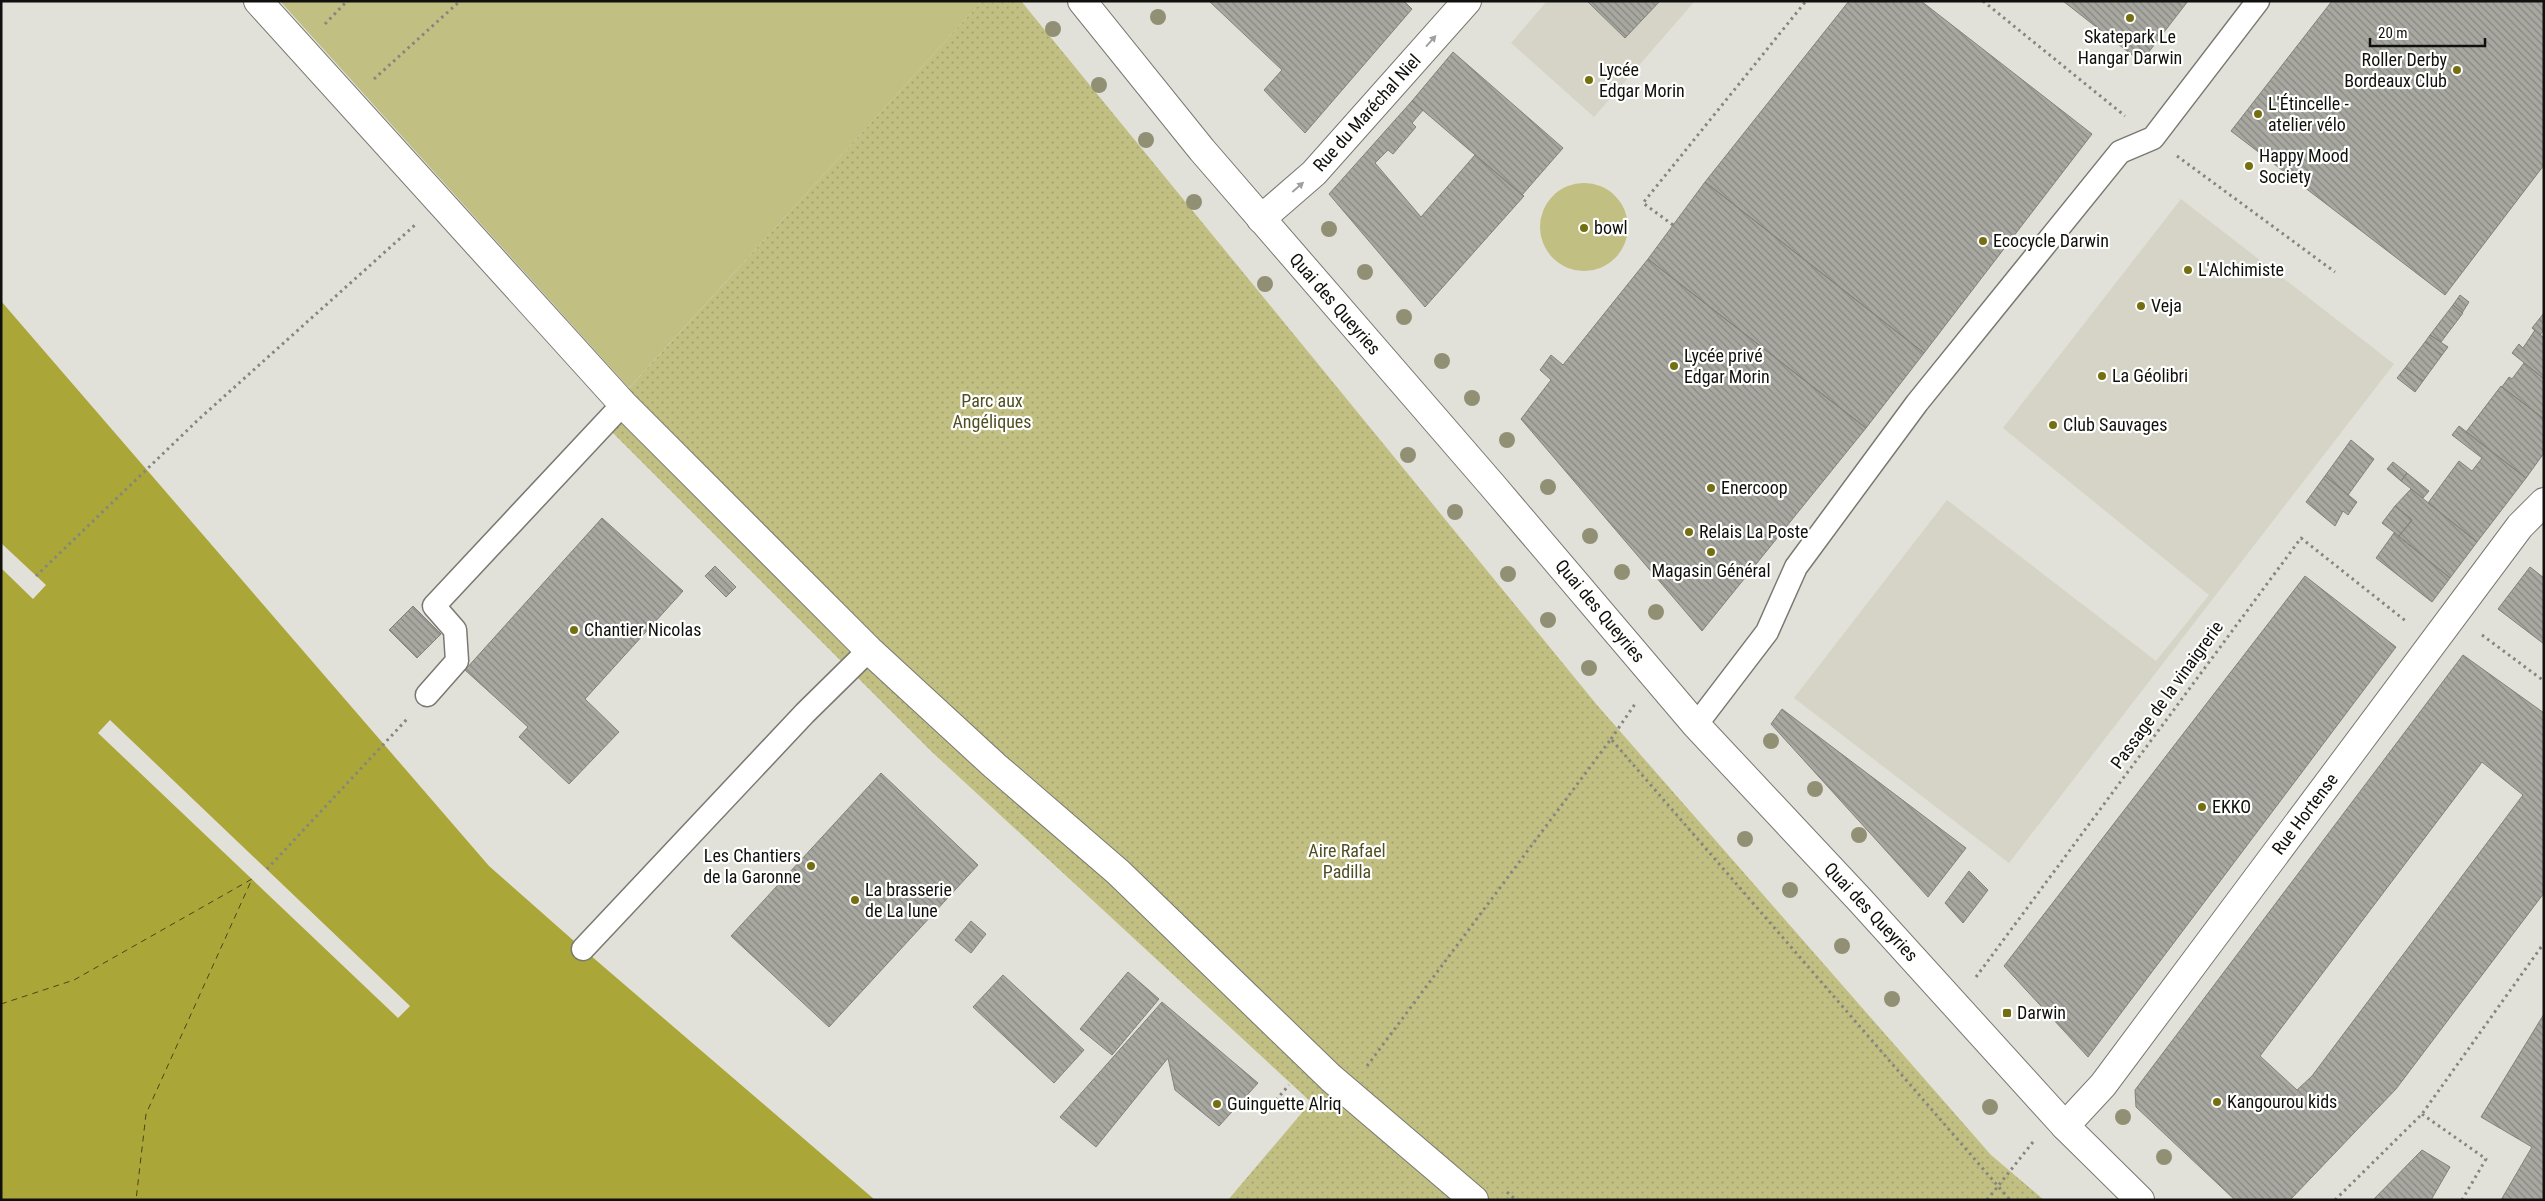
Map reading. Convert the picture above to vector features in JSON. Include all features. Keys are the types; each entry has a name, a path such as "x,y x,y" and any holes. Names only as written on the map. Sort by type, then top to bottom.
{"street":[{"path":"258,1 623,404 869,650 995,766 1118,872 1331,1078 1474,1200"},
{"name":"Quai des Queyries","path":"1082,1 1202,150 1696,724 1956,1004 2065,1126 2140,1200"},
{"name":"Rue du Maréchal Niel","path":"1261,219 1314,173 1467,1"},
{"name":"Rue Hortense","path":"2065,1126 2102,1085 2520,526 2544,502"}],"lane":[{"path":"1696,724 1767,632 1796,568 1917,403 2120,152 2153,138 2258,1"},
{"path":"427,695 457,661 455,630 434,606 623,404"},
{"path":"583,949 805,713 869,650"}],"path":[{"path":"321,28 347,1"},
{"path":"369,83 460,1"},
{"path":"1673,225 1642,203 1806,1"},
{"path":"36,576 199,419 440,202"},
{"name":"Passage de la vinaigrerie","path":"1956,1004 2300,538 2433,642"},
{"path":"2454,615 2544,681"},
{"path":"1358,1062 1365,1068 1611,739 1632,707 1661,683"},
{"path":"1611,739 2010,1200"},
{"path":"267,869 384,745"},
{"path":"2335,1200 2422,1114 2544,942"},
{"path":"2422,1114 2486,1158 2462,1200"},
{"path":"1987,1200 2030,1144 2065,1126"},
{"path":"1502,1187 1516,1200"}],"shaded area":[{"name":"Lycée Edgar Morin","path":"1547,1 1695,1 1594,117 1511,43"},
{"path":"2181,199 2394,364 2009,863 1794,698 1947,500 2156,661 2209,595 2003,428"},
{"path":"1,301 489,866 875,1200 1,1200"}],"green space":[{"path":"280,1 982,1 629,388"},
{"name":"Parc aux Angéliques","path":"982,1 1021,1 1597,705 1991,1155 2044,1200 1228,1200 1311,1102 932,752 600,420"},
{"name":"bowl","path":"1584,183 1601,186 1615,196 1625,210 1628,227 1625,244 1615,258 1601,268 1584,271 1567,268 1553,258 1543,244 1540,227 1543,210 1553,196 1567,186"}],"pier":[{"path":"1,543 46,585 33,599 1,568"},
{"path":"110,720 410,1006 398,1018 98,733"}],"building":[{"path":"1209,1 1404,1 1412,9 1305,133 1264,90 1282,70"},
{"name":"Lycée Edgar Morin","path":"1587,1 1660,1 1625,38"},
{"path":"1849,1 1921,1 2092,134 1924,353 1705,182"},
{"name":"Skatepark Le Hangar Darwin","path":"2063,1 2188,1 2141,62"},
{"path":"2332,1 2544,1 2544,165 2445,295 2231,131"},
{"path":"1453,52 1563,148 1522,195 1412,101"},
{"path":"1412,101 1423,110 1412,123 1416,127 1393,154 1388,150 1375,163 1421,217 1475,155 1524,196 1425,307 1329,194"},
{"path":"1705,182 1924,353 1866,428 1648,259"},
{"path":"1648,259 1866,428 1702,631 1521,419 1551,380 1540,370 1551,355 1563,365"},
{"path":"2460,295 2469,302 2462,313 2453,305"},
{"path":"2453,305 2463,313 2441,342 2430,335"},
{"path":"2544,313 2544,330 2540,335 2532,328"},
{"path":"2535,330 2544,338 2544,379 2512,353 2519,344 2523,348"},
{"path":"2430,335 2448,347 2442,355 2425,342"},
{"path":"2425,342 2442,355 2423,381 2405,368"},
{"path":"2524,363 2544,379 2544,419 2502,387 2509,377 2512,379"},
{"path":"2405,368 2423,381 2415,392 2397,378"},
{"path":"2501,386 2544,419 2544,453 2526,478 2466,432"},
{"path":"2459,426 2526,478 2477,542 2428,503 2459,461 2472,471 2482,458 2452,435"},
{"path":"2351,440 2374,459 2348,495 2325,476"},
{"path":"2393,462 2407,473 2401,481 2387,469"},
{"path":"2407,473 2429,491 2423,498 2401,481"},
{"path":"2325,476 2357,502 2348,515 2343,511 2335,526 2306,502"},
{"path":"2411,489 2477,542 2450,578 2399,536 2412,520 2395,506"},
{"path":"2395,506 2412,520 2399,536 2382,523"},
{"name":"Chantier Nicolas","path":"602,518 683,591 585,699 619,732 569,784 519,737 528,727 465,670"},
{"path":"2394,533 2450,578 2432,602 2376,558"},
{"path":"715,566 736,587 726,597 705,576"},
{"path":"2530,567 2544,578 2544,644 2498,609"},
{"name":"EKKO","path":"2305,576 2396,647 2088,1057 2004,966"},
{"path":"413,606 441,634 417,658 389,630"},
{"path":"2463,655 2544,713 2544,893 2396,1089 2290,1200 2235,1200 2136,1107 2135,1090","holes":["2482,762 2523,795 2312,1076 2297,1090 2260,1056"]},
{"path":"1782,709 1966,848 1928,897 1771,724"},
{"name":"La brasserie de La lune","path":"881,773 978,865 829,1027 731,936"},
{"path":"1969,871 1988,890 1963,923 1945,903"},
{"path":"971,921 986,934 971,953 955,940"},
{"path":"1128,972 1159,999 1112,1055 1080,1029"},
{"path":"1003,975 1084,1050 1054,1083 973,1007"},
{"path":"1162,1002 1258,1083 1219,1126 1175,1090 1168,1058 1096,1147 1060,1117"},
{"path":"2544,1014 2544,1200 2501,1200 2532,1147 2481,1117"},
{"path":"2422,1150 2450,1167 2431,1200 2373,1200"}],"ferry route":[{"path":"1,1004 74,980 252,879 146,1114 136,1200"}],"place":[{"name":"Skatepark Le Hangar Darwin","path":"2130,18"},
{"name":"Roller Derby Bordeaux Club","path":"2457,70"},
{"name":"Lycée Edgar Morin","path":"1589,80"},
{"name":"L'Étincelle - atelier vélo","path":"2258,114"},
{"name":"Happy Mood Society","path":"2249,166"},
{"name":"bowl","path":"1584,228"},
{"name":"Ecocycle Darwin","path":"1983,241"},
{"name":"L'Alchimiste","path":"2188,270"},
{"name":"Veja","path":"2141,306"},
{"name":"Lycée privé Edgar Morin","path":"1674,366"},
{"name":"La Géolibri","path":"2102,376"},
{"name":"Club Sauvages","path":"2053,425"},
{"name":"Enercoop","path":"1711,488"},
{"name":"Relais La Poste","path":"1689,532"},
{"name":"Magasin Général","path":"1711,552"},
{"name":"Chantier Nicolas","path":"574,630"},
{"name":"EKKO","path":"2202,807"},
{"name":"Les Chantiers de la Garonne","path":"811,866"},
{"name":"La brasserie de La lune","path":"855,900"},
{"name":"Darwin","path":"2007,1013"},
{"name":"Kangourou kids","path":"2217,1102"},
{"name":"Guinguette Alriq","path":"1217,1104"}],"park label":[{"name":"Aire Rafael Padilla","path":"1347,861"}]}
